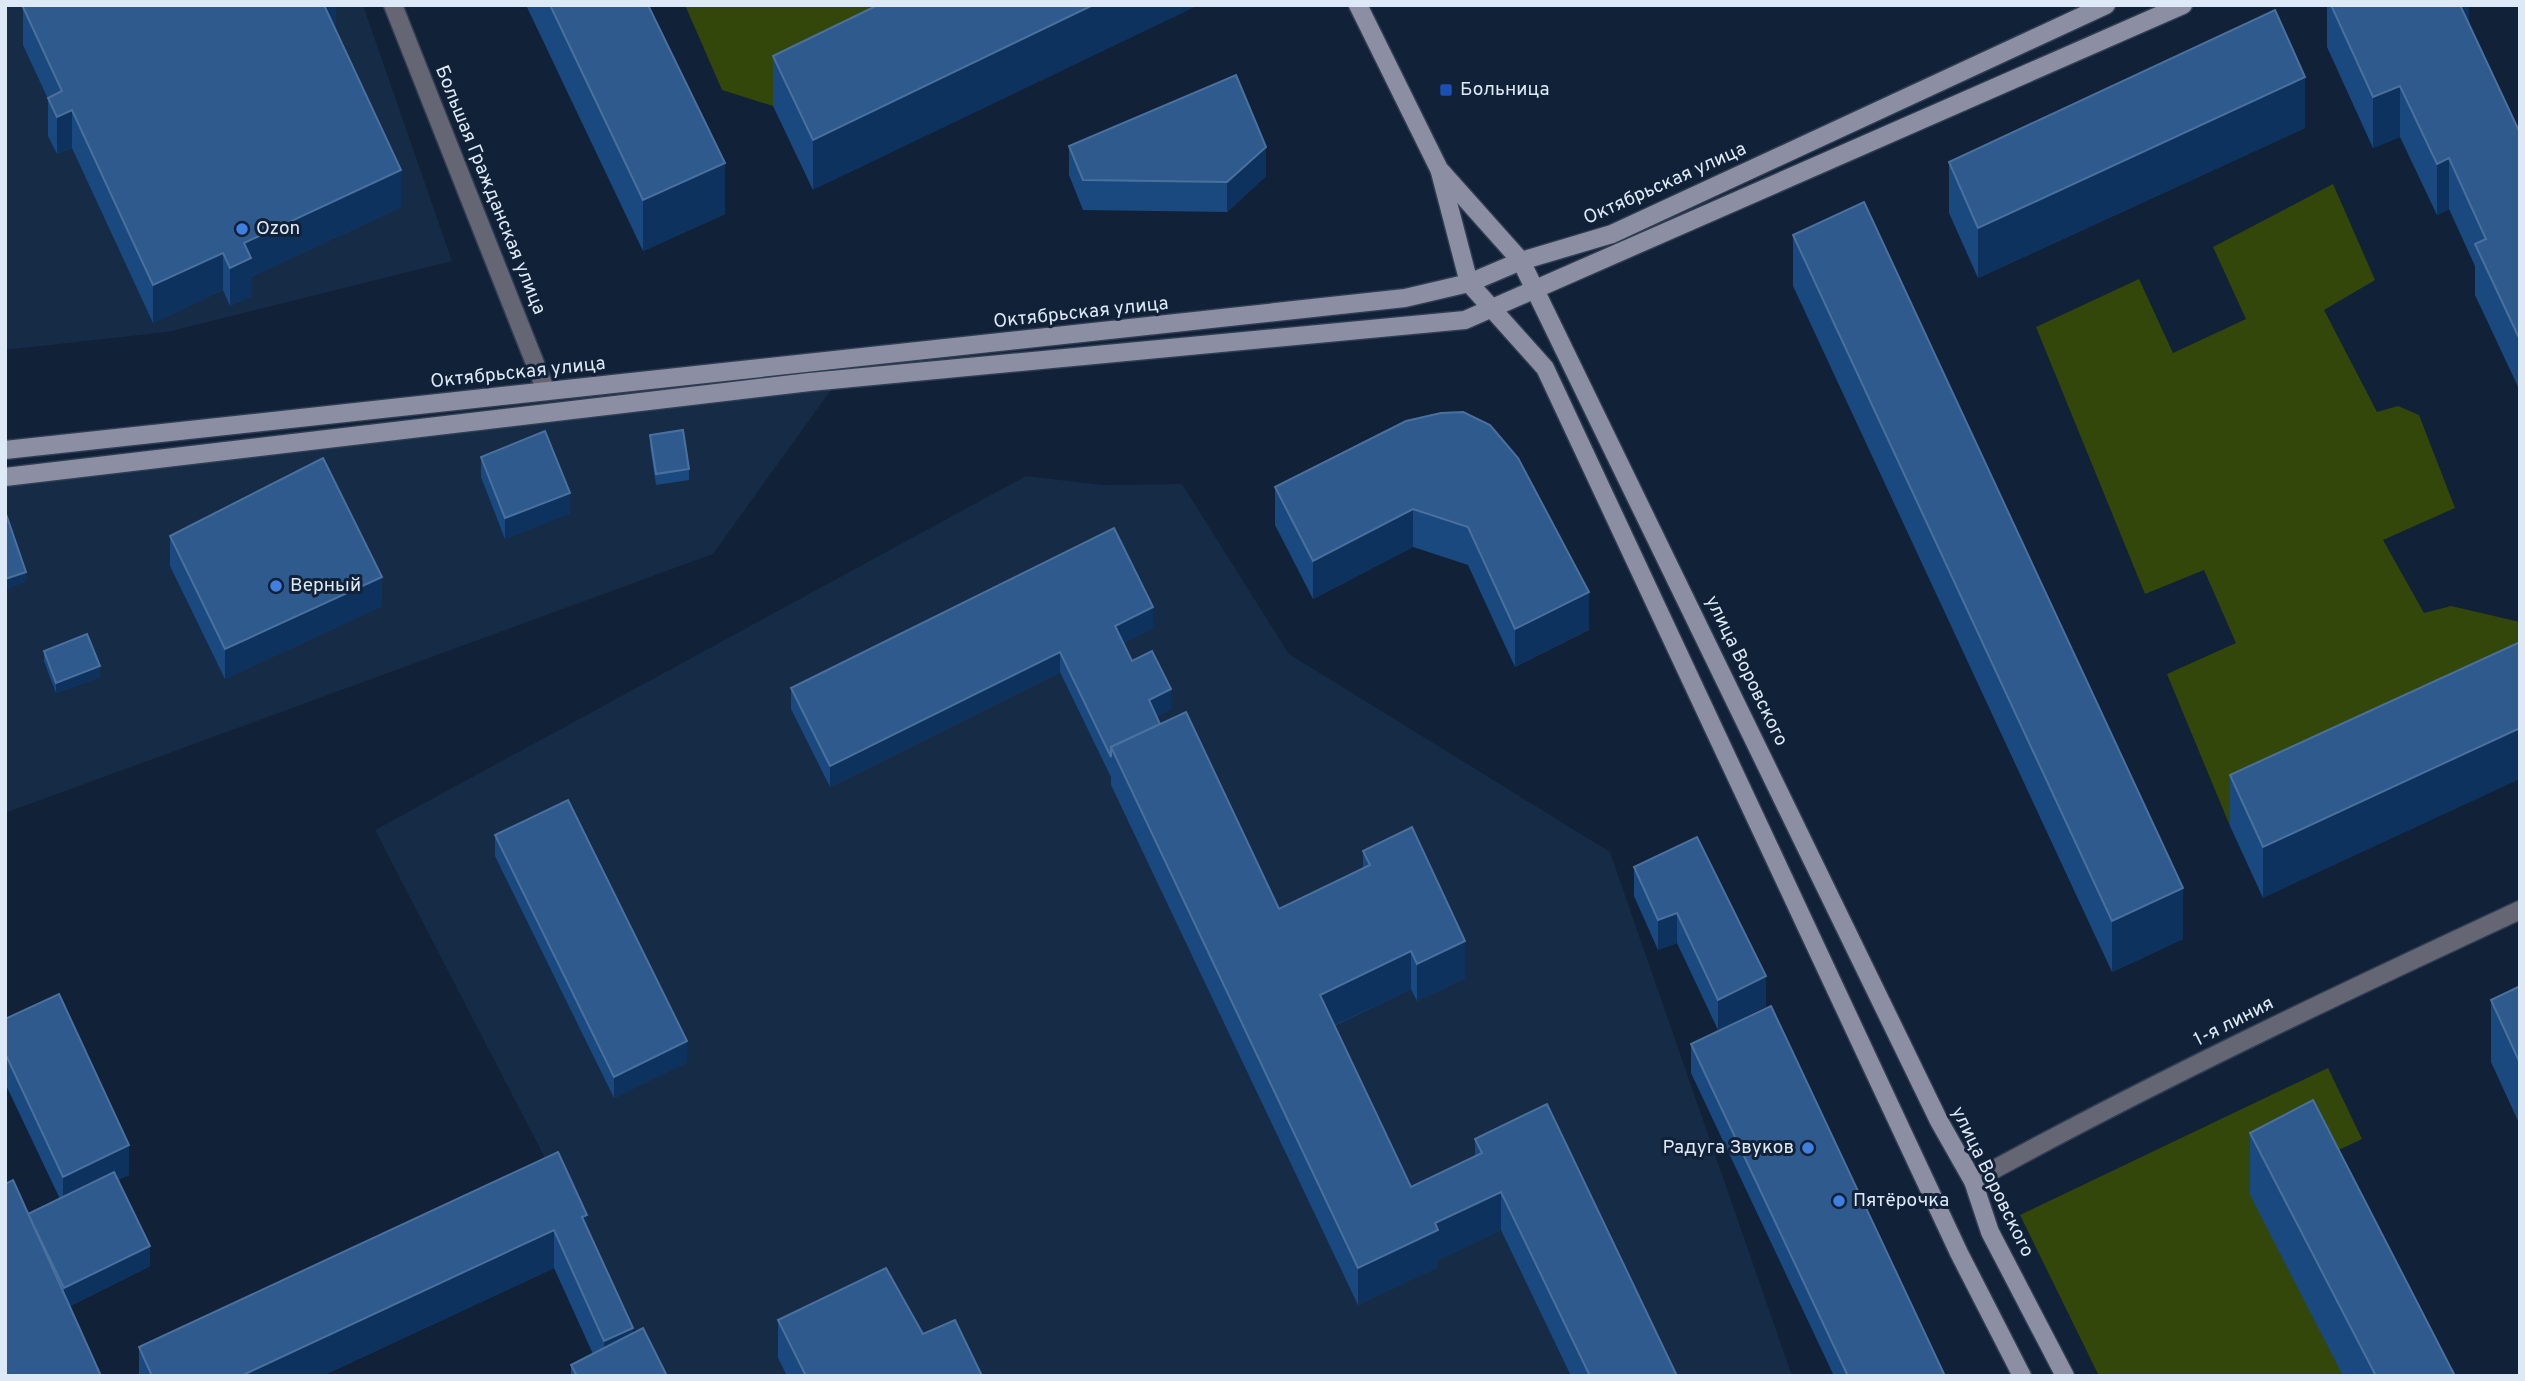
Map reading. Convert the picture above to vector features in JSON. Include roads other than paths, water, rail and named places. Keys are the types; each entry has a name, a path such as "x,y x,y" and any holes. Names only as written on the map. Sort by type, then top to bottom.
{"street":[{"name":"Большая Гражданская улица","path":"393,5 546,391"},
{"name":"улица Воровского","path":"1358,5 1439,169 1521,261 1939,1121 1973,1181 1990,1233 2065,1376"},
{"name":"Октябрьская улица","path":"5,450 1405,298 1469,283 1521,261 1612,234 2106,5"},
{"path":"5,477 810,382 1465,320 2183,5"},
{"path":"1439,169 1469,283 1545,368 1959,1253 2022,1376"},
{"name":"1-я линия","path":"1973,1181 2278,1023 2520,910"}],"place":[{"name":"Больница","path":"1446,90"},
{"name":"Ozon","path":"242,229"},
{"name":"Верный","path":"276,586"},
{"name":"Радуга Звуков","path":"1808,1148"},
{"name":"Пятёрочка","path":"1839,1201"}]}
